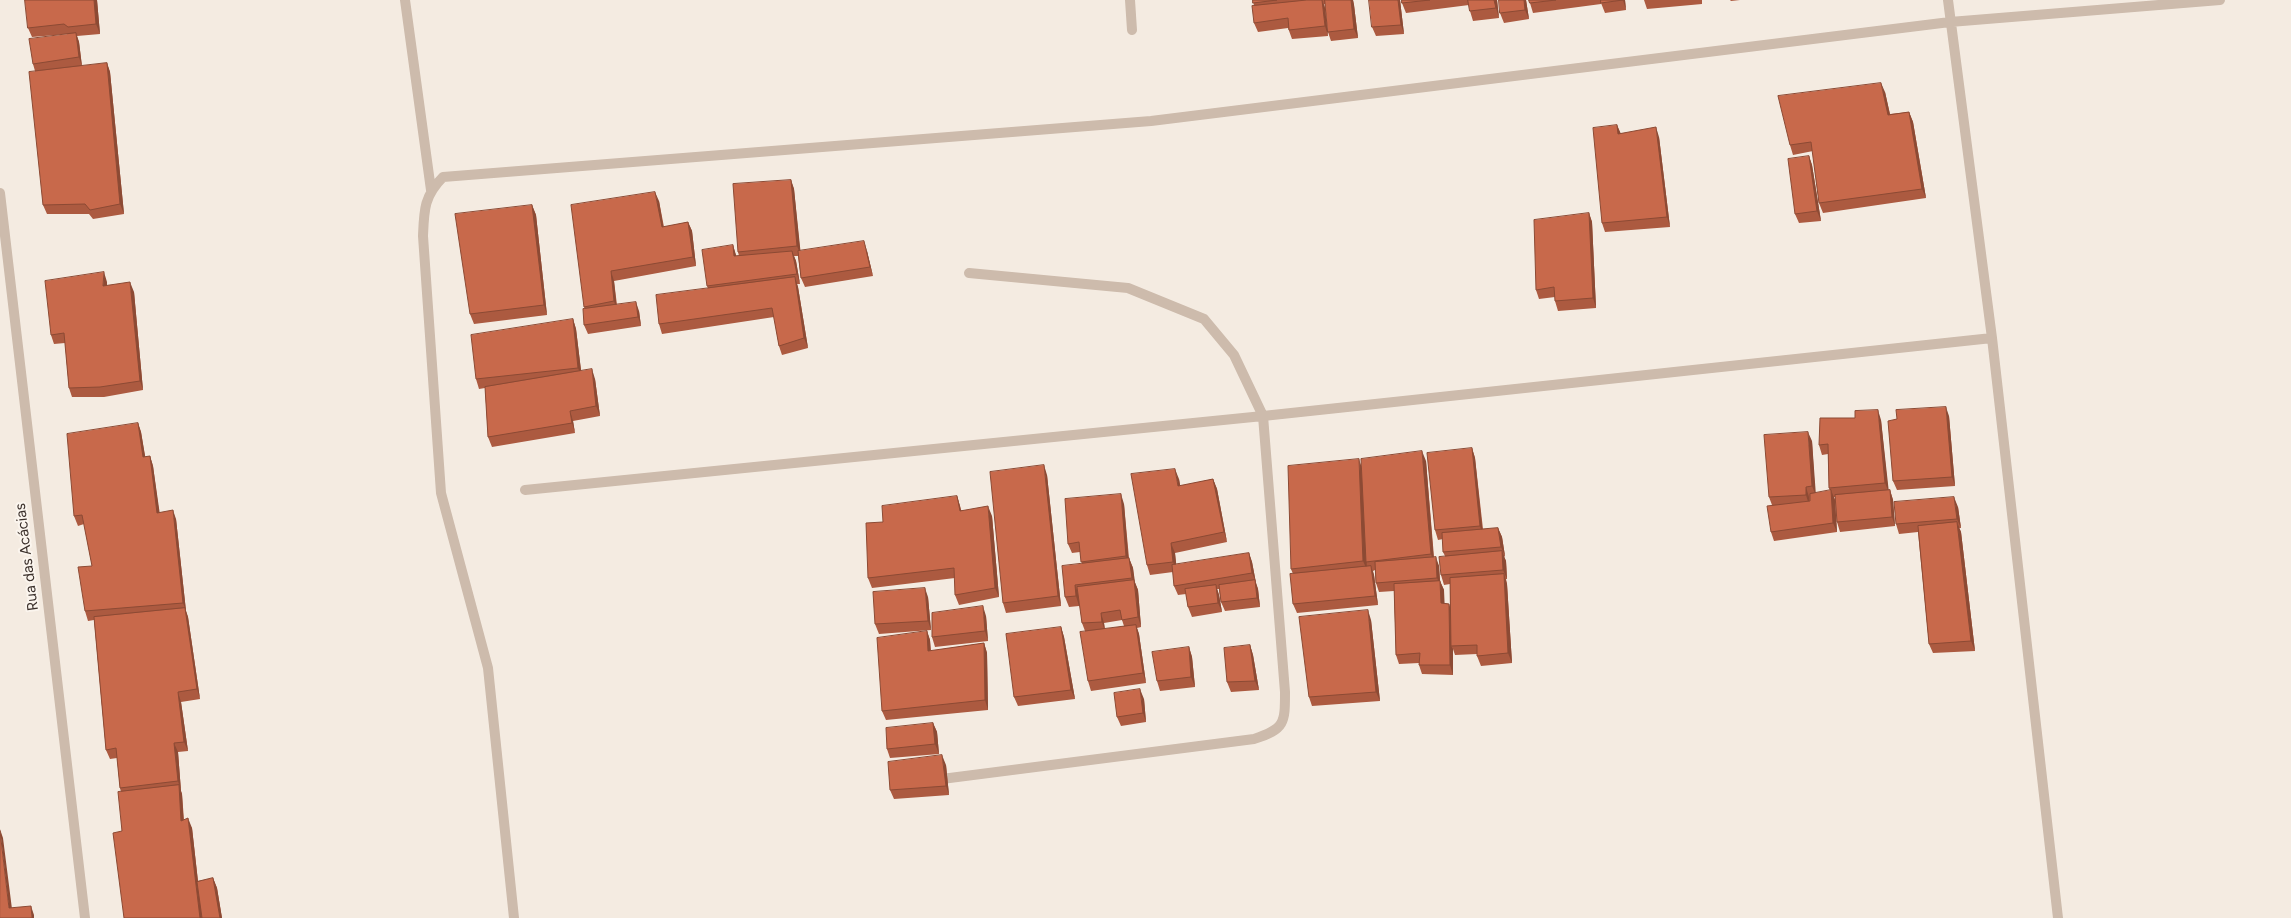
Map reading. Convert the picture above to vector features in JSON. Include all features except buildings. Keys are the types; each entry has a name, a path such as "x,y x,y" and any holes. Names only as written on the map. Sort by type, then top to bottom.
{"street":[{"path":"405,0 431,190"},
{"path":"1130,0 1132,30"},
{"path":"1948,0 1992,338 2058,918"},
{"path":"514,918 488,668 441,493 423,236 424,209 431,190 443,177 1151,121 1950,22 2220,0"},
{"name":"Rua das Acácias","path":"0,193 85,918"},
{"path":"926,781 1254,739 1275,732 1285,716 1285,692 1262,416 1234,354 1204,320 1128,288 969,273"},
{"path":"524,490 1262,416 1992,338"}]}
